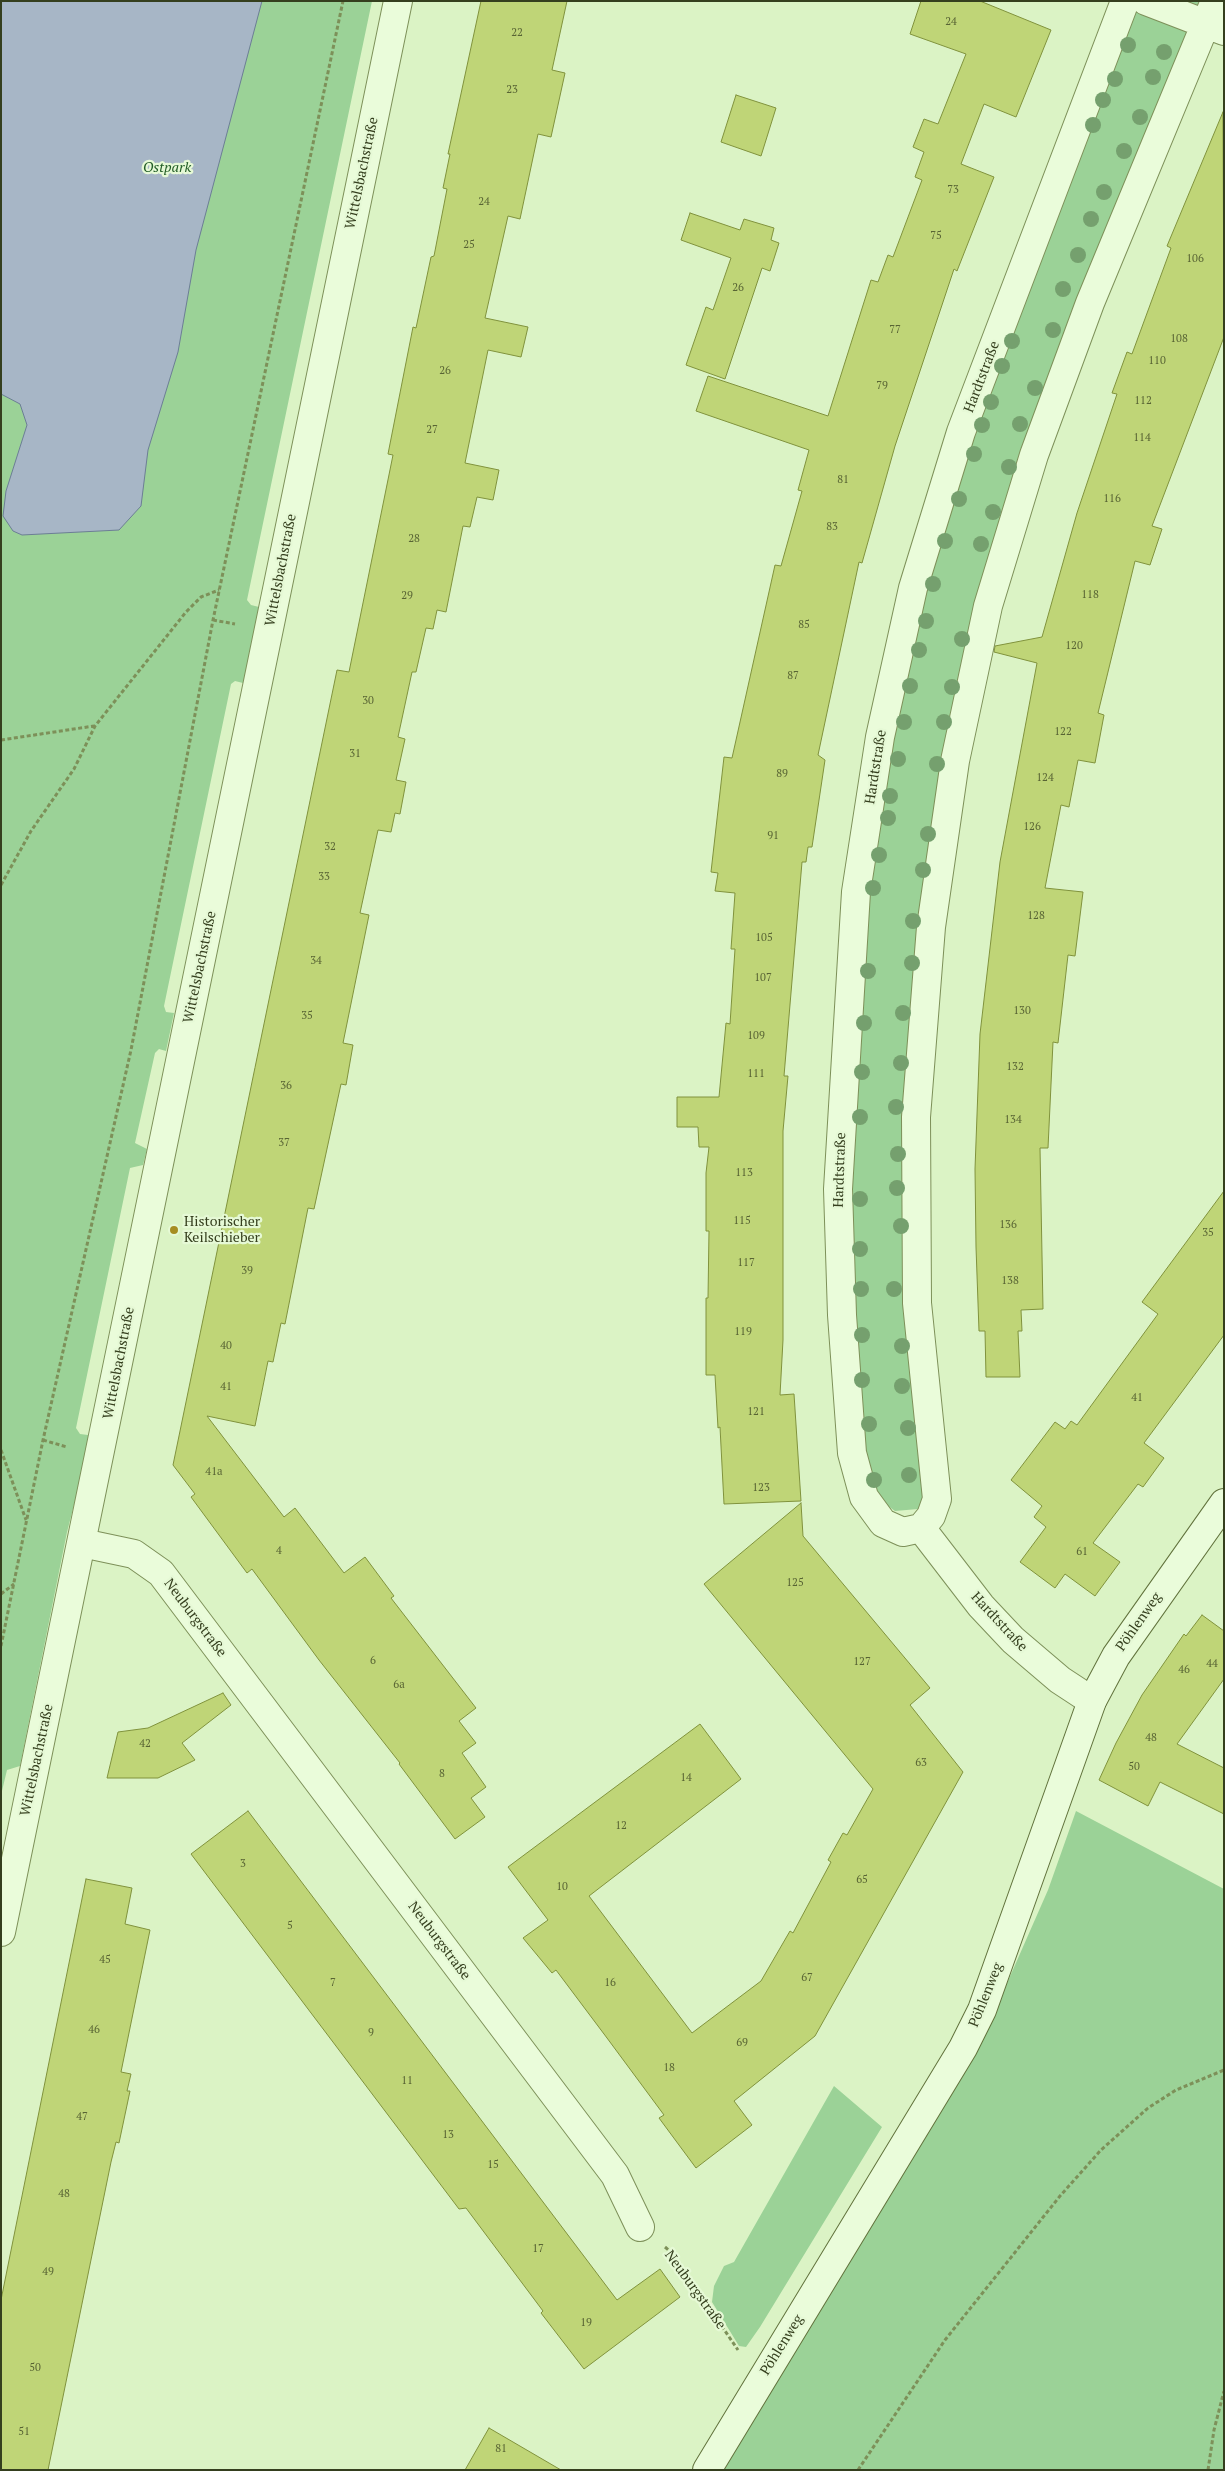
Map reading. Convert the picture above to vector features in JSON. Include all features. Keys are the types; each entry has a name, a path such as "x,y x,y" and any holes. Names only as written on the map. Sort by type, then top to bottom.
{"street":[{"name":"Wittelsbachstraße","path":"1,1932 398,1"},
{"name":"Hardtstraße","path":"1092,1701 1060,1680 1013,1640 981,1606 921,1528 903,1532 883,1523 864,1497 852,1453 842,1315 838,1189 856,892 880,736 916,579 961,432 1124,1"},
{"path":"921,1528 931,1516 937,1499 917,1303 916,1117 931,927 955,761 988,606 1034,455 1090,303 1215,19 1146,1"},
{"name":"Pöhlenweg","path":"707,2470 964,2048 982,2010 1092,1701 1116,1656 1224,1503"},
{"name":"Neuburgstraße","path":"82,1543 134,1554 161,1573 615,2176 640,2226"}],"path":[{"path":"1,1646 131,1050 219,590 343,1"},
{"path":"1,884 32,831 74,769 95,726 186,612 201,597 219,590"},
{"path":"1,740 95,726"},
{"path":"1,1450 27,1520"},
{"path":"1,1594 14,1584"},
{"path":"858,2470 945,2340 1060,2196 1101,2150 1148,2108 1176,2090 1224,2070"},
{"name":"Neuburgstraße","path":"640,2226 672,2253 760,2382"},
{"path":"1208,2470 1214,2430 1224,2390"}],"green space":[{"name":"Ostpark","path":"1,1 372,1 247,600 251,605 263,608 247,684 235,681 231,684 164,1006 166,1012 174,1013 166,1051 159,1049 155,1053 135,1143 147,1149 143,1165 130,1168 76,1428 80,1434 88,1435 91,1439 67,1532 20,1766 7,1770 1,1795"},
{"path":"1133,1 1205,1 1080,300 1021,448 977,598 920,926 925,1497 918,1509 895,1511 880,1500 870,1481 862,1450 848,1189 865,894 890,738 923,589 973,433"},
{"path":"1076,1811 1224,1889 1224,2470 721,2470 959,2076 1008,1981 1048,1890"},
{"path":"834,2086 882,2127 760,2327 746,2347 739,2346 712,2302 714,2286 724,2266 734,2262"}],"water":[{"path":"1,1 262,1 196,250 178,352 148,450 141,506 119,530 22,535 13,531 3,516 6,491 27,425 20,404 1,394"}],"building":[{"path":"481,1 567,1 552,70 565,73 551,137 538,134 520,219 508,216 485,318 528,327 521,357 488,350 465,463 499,470 493,500 477,497 470,527 463,526 446,612 437,610 433,629 426,628 416,672 412,672 398,737 405,739 396,780 406,782 400,814 395,813 391,832 378,830 360,913 369,915 343,1043 353,1045 346,1085 341,1084 314,1209 308,1208 285,1324 281,1323 273,1362 268,1361 255,1426 207,1416 284,1517 295,1508 344,1573 365,1557 394,1596 391,1598 476,1708 459,1721 476,1743 462,1753 486,1787 471,1798 485,1817 455,1839 400,1763 319,1660 252,1569 247,1573 191,1497 195,1494 173,1465 337,670 349,672 393,455 388,454 413,327 416,328 431,257 434,256 447,189 443,188 450,154 448,154"},
{"path":"921,1 980,1 1051,30 1016,117 984,104 961,164 994,177 957,271 954,269 895,446 862,563 859,562 818,755 825,760 812,847 808,847 806,862 802,862 784,1076 788,1076 783,1131 783,1340 780,1395 794,1394 801,1501 724,1504 715,1375 706,1375 706,1298 708,1298 709,1231 706,1231 706,1173 709,1147 699,1147 698,1127 677,1127 677,1097 719,1097 726,1023 730,1024 735,949 731,949 735,893 715,891 718,873 711,872 724,757 732,758 775,565 781,566 802,491 798,490 809,450 696,411 708,376 828,416 871,280 878,282 888,255 893,257 922,180 915,177 924,152 913,147 924,119 938,124 966,54 910,34"},
{"path":"736,95 776,108 761,156 721,142"},
{"path":"1223,112 1224,337 1152,526 1162,529 1150,565 1135,561 1098,713 1104,715 1095,763 1078,760 1069,807 1061,805 1045,888 1083,892 1075,956 1068,955 1058,1043 1053,1042 1048,1148 1040,1148 1043,1309 1021,1310 1022,1331 1018,1331 1020,1377 986,1377 985,1331 979,1331 976,1247 975,1169 980,1034 1000,862 1037,663 994,652 995,646 1042,637 1077,513 1117,394 1112,393 1127,352 1132,354 1171,248 1167,246"},
{"path":"690,213 740,230 744,219 774,228 771,240 779,243 770,271 762,268 725,379 686,365 706,307 713,310 731,258 681,240"},
{"path":"1224,1191 1224,1335 1144,1443 1164,1458 1143,1487 1138,1484 1093,1543 1120,1562 1095,1596 1065,1574 1055,1588 1020,1562 1046,1527 1034,1517 1042,1506 1011,1480 1055,1422 1065,1429 1071,1421 1077,1425 1158,1314 1142,1302"},
{"path":"801,1503 803,1536 930,1688 910,1705 963,1772 815,2036 734,2101 752,2125 696,2168 659,2118 664,2115 556,1970 552,1973 523,1938 548,1920 508,1867 700,1724 741,1779 589,1896 692,2033 761,1981 790,1931 793,1933 831,1862 828,1860 843,1833 847,1835 873,1789 704,1584"},
{"path":"1202,1615 1224,1631 1224,1679 1177,1744 1224,1768 1224,1814 1160,1782 1148,1806 1099,1780 1116,1743 1142,1695 1184,1634 1186,1636"},
{"path":"223,1693 231,1705 182,1743 195,1760 158,1778 107,1778 118,1732 148,1728"},
{"path":"248,1811 617,2300 660,2269 680,2297 584,2369 541,2313 543,2311 466,2208 459,2209 191,1854"},
{"path":"86,1879 132,1888 125,1924 150,1930 121,2072 131,2074 127,2091 130,2091 119,2143 116,2142 111,2162 48,2470 1,2470 1,2300"},
{"path":"489,2428 561,2470 465,2470"}],"place":[{"name":"Historischer Keilschieber","path":"174,1230"}]}
